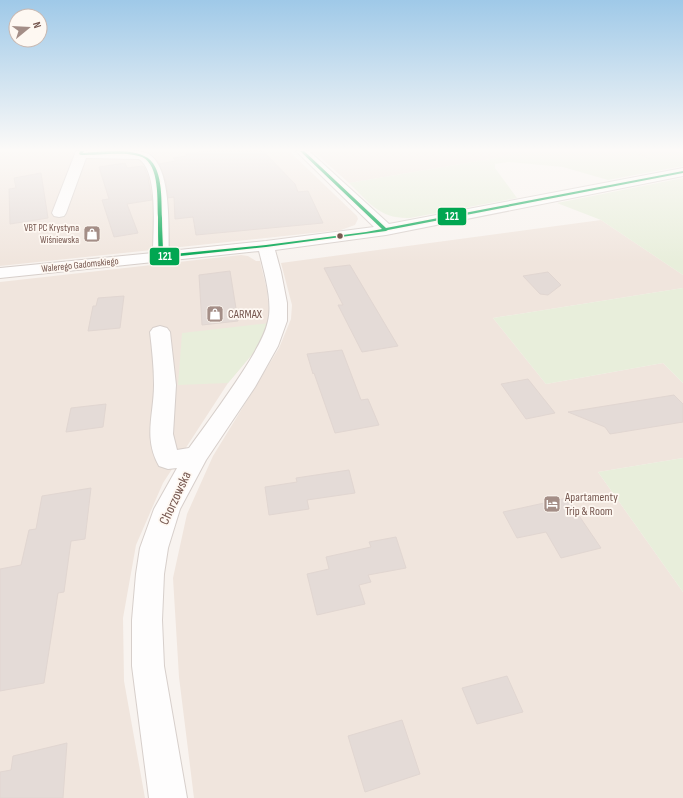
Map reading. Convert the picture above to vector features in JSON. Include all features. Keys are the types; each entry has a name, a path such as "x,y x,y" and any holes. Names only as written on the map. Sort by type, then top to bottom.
{"street":[{"path":"59,213 68,188"},
{"path":"159,188 161,257"},
{"path":"342,188 386,230"},
{"name":"Walerego Gadomskiego","path":"0,273 266,246 386,230 600,188"},
{"name":"Chorzowska","path":"168,798 148,666 147,620 150,574 154,548 167,509 196,456 244,387 268,346 278,321 278,303 273,272 266,246"},
{"path":"160,332 165,385 161,434 168,460 196,456"}],"shaded area":[{"path":"0,188 328,188 357,216 358,219 355,225 341,230 0,266"},
{"path":"601,220 683,275 683,288 493,318 546,384 663,363 683,383 683,458 598,472 683,592 683,798 194,798 179,677 173,578 187,514 213,456 279,348 291,319 292,305 281,263"},
{"path":"241,255 248,256 256,261 260,261 267,290 270,323 260,345 228,383 163,483 136,545 123,618 124,681 145,798 0,798 0,282"}],"green space":[{"path":"354,188 510,188 517,198 410,218 390,216 369,203"},
{"path":"631,188 683,188 683,275 601,220 557,203"},
{"path":"683,288 683,383 663,363 546,384 493,318"},
{"path":"270,323 260,345 228,383 178,385 182,333"},
{"path":"683,458 683,592 598,472"}],"building":[{"path":"43,188 48,218 10,224 9,189"},
{"path":"106,188 150,188 152,200 127,204 138,233 114,237 102,200 109,199"},
{"path":"167,188 297,188 298,192 308,191 323,223 196,235 193,217 175,219 174,197 168,198"},
{"path":"350,265 398,346 362,352 338,305 343,305 324,268"},
{"path":"230,271 238,321 202,325 199,275"},
{"path":"548,272 561,285 548,295 540,294 523,276"},
{"path":"124,296 120,328 88,331 93,306 96,306 98,298"},
{"path":"342,350 361,400 368,399 379,425 335,433 307,354"},
{"path":"528,379 555,413 526,419 501,384"},
{"path":"674,395 683,404 683,422 610,434 605,427 568,412"},
{"path":"106,404 103,427 66,432 71,408"},
{"path":"349,470 355,493 307,500 309,509 269,515 265,487 297,482 296,478"},
{"path":"91,488 85,539 71,541 64,592 58,593 44,683 0,691 0,569 21,565 29,530 36,529 42,496"},
{"path":"567,498 601,548 561,558 546,532 517,538 503,512"},
{"path":"396,537 406,568 368,575 371,582 359,585 365,604 317,615 307,574 329,569 326,557 371,547 369,542"},
{"path":"507,676 523,712 477,724 462,688"},
{"path":"402,720 420,774 365,792 348,736"},
{"path":"67,743 63,798 0,798 0,772 11,770 13,756"}],"transit line":[{"name":"121","path":"159,188 161,257 266,246 366,233 599,188"},
{"name":"121","path":"342,188 386,230"}],"place":[{"name":"VBT PC Krystyna Wiśniewska","path":"92,234"},
{"name":"CARMAX","path":"215,314"},
{"name":"Apartamenty Trip & Room","path":"552,504"}]}
